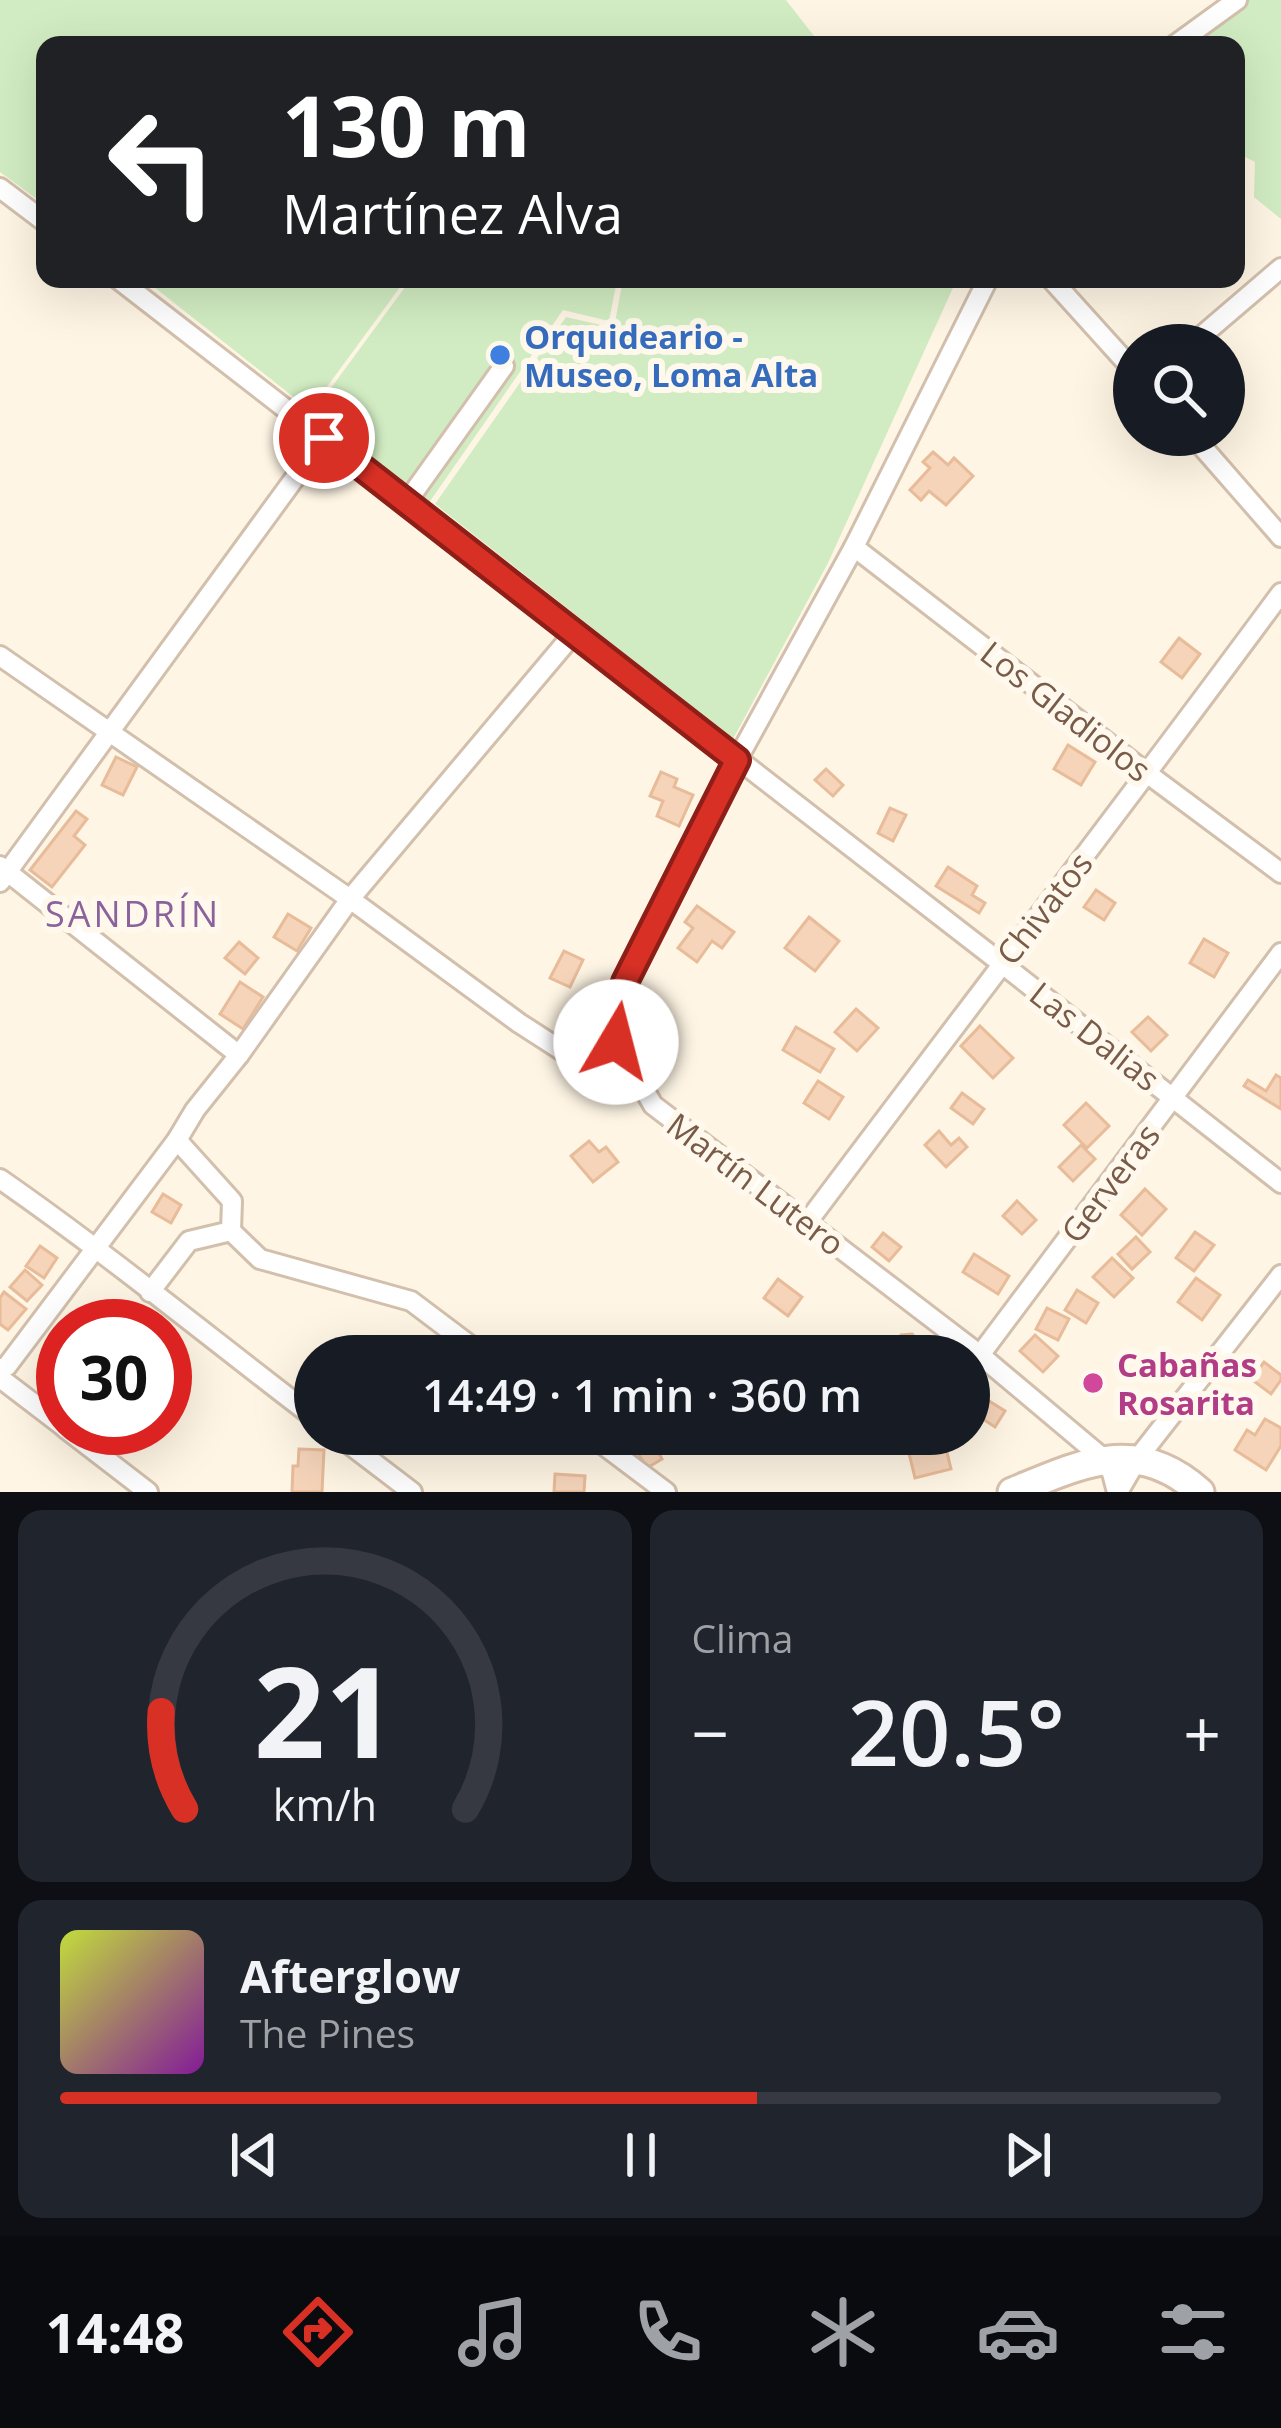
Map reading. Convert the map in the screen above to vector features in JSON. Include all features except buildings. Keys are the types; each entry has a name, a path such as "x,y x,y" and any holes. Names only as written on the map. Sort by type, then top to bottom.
{"main road":[{"path":"1012,1492 1066,1470 1138,1458 1171,1470 1200,1492"}],"street":[{"path":"1187,36 1237,0"},
{"path":"0,188 36,216"},
{"path":"1216,324 1281,268"},
{"name":"Las Dalias","path":"130,288 1281,1183"},
{"name":"Martín Lutero","path":"953,1335 653,1105 616,1042 625,982 737,760 854,547 984,288"},
{"path":"1059,288 1113,348"},
{"path":"406,503 504,366"},
{"path":"239,1055 3,873 324,438"},
{"path":"1210,456 1281,537"},
{"name":"Los Gladiolos","path":"854,547 1281,873"},
{"name":"Chivatos","path":"806,1224 1281,593"},
{"path":"36,1403 0,1373 177,1140 350,899 574,633"},
{"path":"0,656 350,899 519,1024 578,1060 640,1084"},
{"name":"Gerveras","path":"990,1342 1281,953"},
{"path":"177,1140 232,1201 230,1231"},
{"path":"0,1179 97,1247 294,1402"},
{"path":"150,1292 189,1241 230,1231"},
{"path":"230,1231 260,1258 411,1301 456,1335"},
{"path":"1117,1492 1138,1458 1281,1275"},
{"name":"Martín Lutero","path":"990,1363 1105,1460 1117,1492"},
{"path":"100,1455 148,1492"},
{"path":"364,1455 412,1492"},
{"path":"617,1455 666,1492"}],"green space":[{"path":"0,0 786,0 814,36 36,36 36,198 0,172"},
{"path":"1228,0 1281,0 1281,219 1254,197 1255,162 1245,157 1245,36 1188,36"},
{"path":"155,288 399,288 310,410"},
{"path":"404,288 615,288 609,321 563,310 426,507 309,418"},
{"path":"621,288 953,288 828,563 733,739 435,504 566,317 614,328"}],"place":[{"name":"Orquideario - Museo, Loma Alta","path":"500,355"},
{"name":"Cabañas Rosarita","path":"1093,1383"}],"district":[{"name":"SANDRÍN","path":"133,913"}],"route":[{"path":"324,438 737,760 625,982 616,1042"}]}
